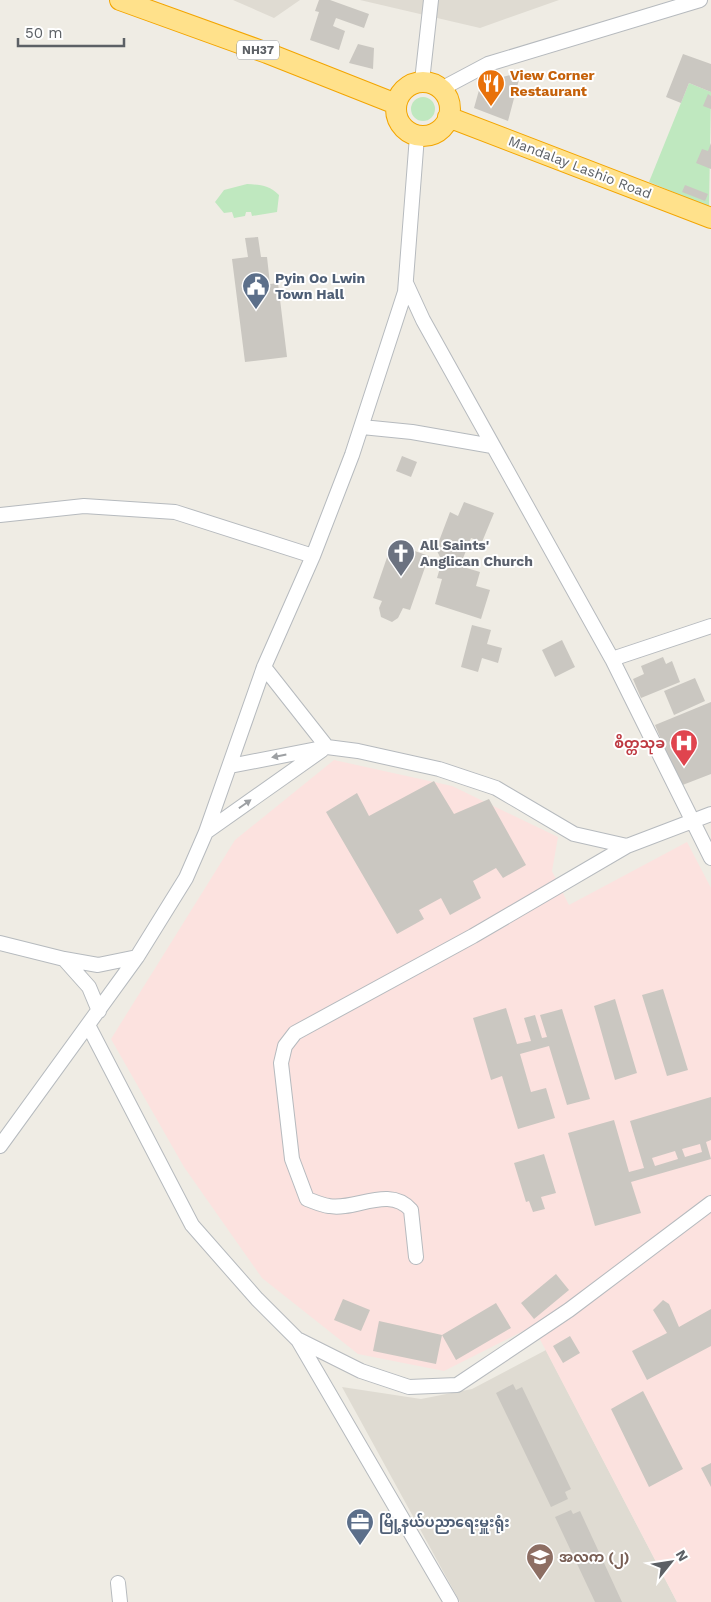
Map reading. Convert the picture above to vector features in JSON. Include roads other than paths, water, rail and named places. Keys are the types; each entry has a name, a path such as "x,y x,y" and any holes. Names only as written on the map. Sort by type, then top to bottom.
{"highway":[{"name":"NH37","path":"120,0 267,53 396,104"},
{"path":"422,81 436,84 441,89 449,102 448,117 440,130 433,134 417,136 403,127 398,120 396,104 402,90 408,85 422,81"},
{"name":"Mandalay Lashio Road","path":"448,117 711,218"}],"street":[{"path":"422,81 431,0"},
{"path":"441,89 488,64 700,0"},
{"path":"0,1146 137,957 186,878 206,832 264,667 313,556 362,426 406,283 417,136"},
{"path":"406,283 423,320 492,446 612,659 711,858"},
{"path":"362,426 412,432 492,446"},
{"path":"0,515 84,506 175,512 313,556"},
{"path":"612,659 711,626"},
{"path":"264,667 326,747"},
{"path":"206,832 326,747"},
{"path":"230,766 326,747 358,751 439,770 496,788 574,834 627,846"},
{"path":"416,1257 411,1210 406,1205 395,1200 379,1200 330,1207 306,1198 292,1159 281,1063 285,1046 295,1033 473,936 627,846 711,814"},
{"path":"0,943 64,959 98,965 137,957"},
{"path":"64,959 89,987 99,1011"},
{"path":"88,1025 192,1225 257,1299 298,1340 451,1602"},
{"path":"298,1340 361,1371 409,1387 457,1385 569,1310 711,1204"},
{"path":"118,1583 120,1602"}],"place":[{"name":"View Corner Restaurant","path":"491,107"},
{"name":"Pyin Oo Lwin Town Hall","path":"256,310"},
{"name":"All Saints' Anglican Church","path":"401,577"},
{"name":"စိတ္တသုခ","path":"684,767"},
{"name":"မြို့နယ်ပညာရေးမှူးရုံး","path":"360,1546"},
{"name":"အလက (၂)","path":"540,1581"}]}
